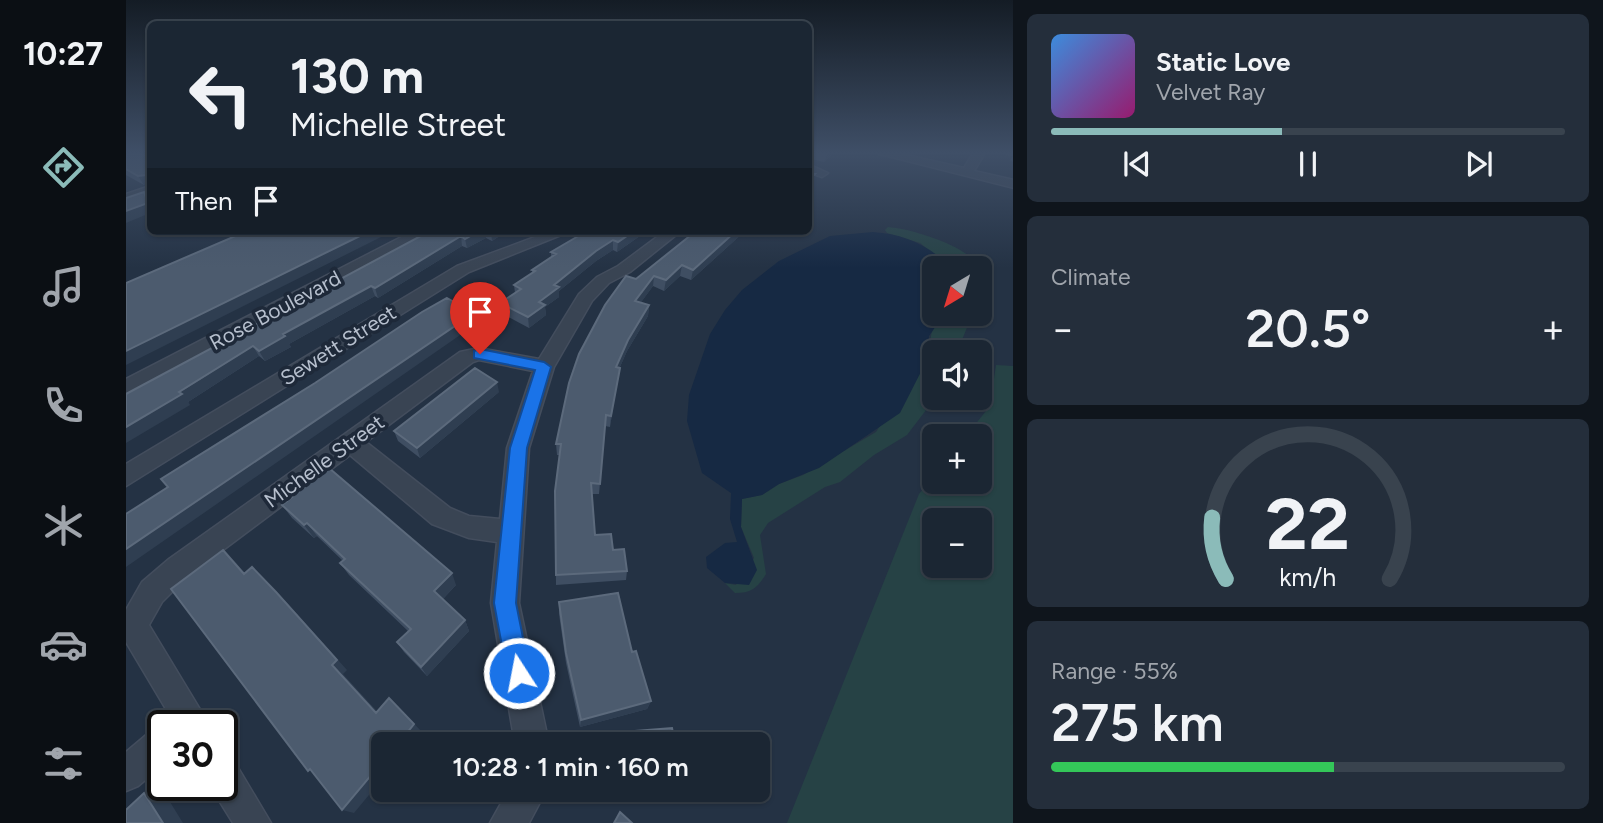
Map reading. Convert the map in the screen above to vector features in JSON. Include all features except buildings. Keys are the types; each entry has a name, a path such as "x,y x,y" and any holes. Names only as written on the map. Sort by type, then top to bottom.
{"street":[{"path":"127,197 145,191"},
{"name":"Rose Boulevard","path":"126,388 416,235"},
{"name":"Sewett Street","path":"126,476 463,269 548,235"},
{"path":"530,732 505,603 519,448 544,367 579,307 603,280 624,270 669,235"},
{"name":"Michelle Street","path":"181,710 133,626 152,592 178,568 467,357 480,354 544,367"},
{"path":"350,442 440,516 469,527 511,532"},
{"path":"126,774 147,756"},
{"path":"238,799 253,823"},
{"path":"508,823 522,802"}],"green space":[{"path":"888,227 912,231 955,247 968,256 936,256 920,243 887,233 885,230"},
{"path":"968,326 962,340 931,340 934,328"},
{"path":"922,360 922,410 926,410 907,435 874,455 840,482 825,487 768,523 760,535 766,574 754,588 735,593 725,583 736,585 754,558 741,527 742,499 762,495 779,484 803,475 876,432"},
{"path":"996,365 1013,366 1013,823 787,823 922,490 922,494 992,494 992,424 976,424 987,410 992,410"}],"water":[{"path":"873,232 895,235 915,242 938,256 922,256 922,326 936,326 929,340 922,340 922,370 900,413 819,468 779,484 762,495 742,499 741,527 757,570 749,585 725,583 707,568 706,557 725,543 737,542 730,519 731,493 702,473 687,421 689,395 710,334 742,290 779,261 830,236"}],"route":[{"path":"480,354 544,367 519,448 505,603 519,673"}]}
